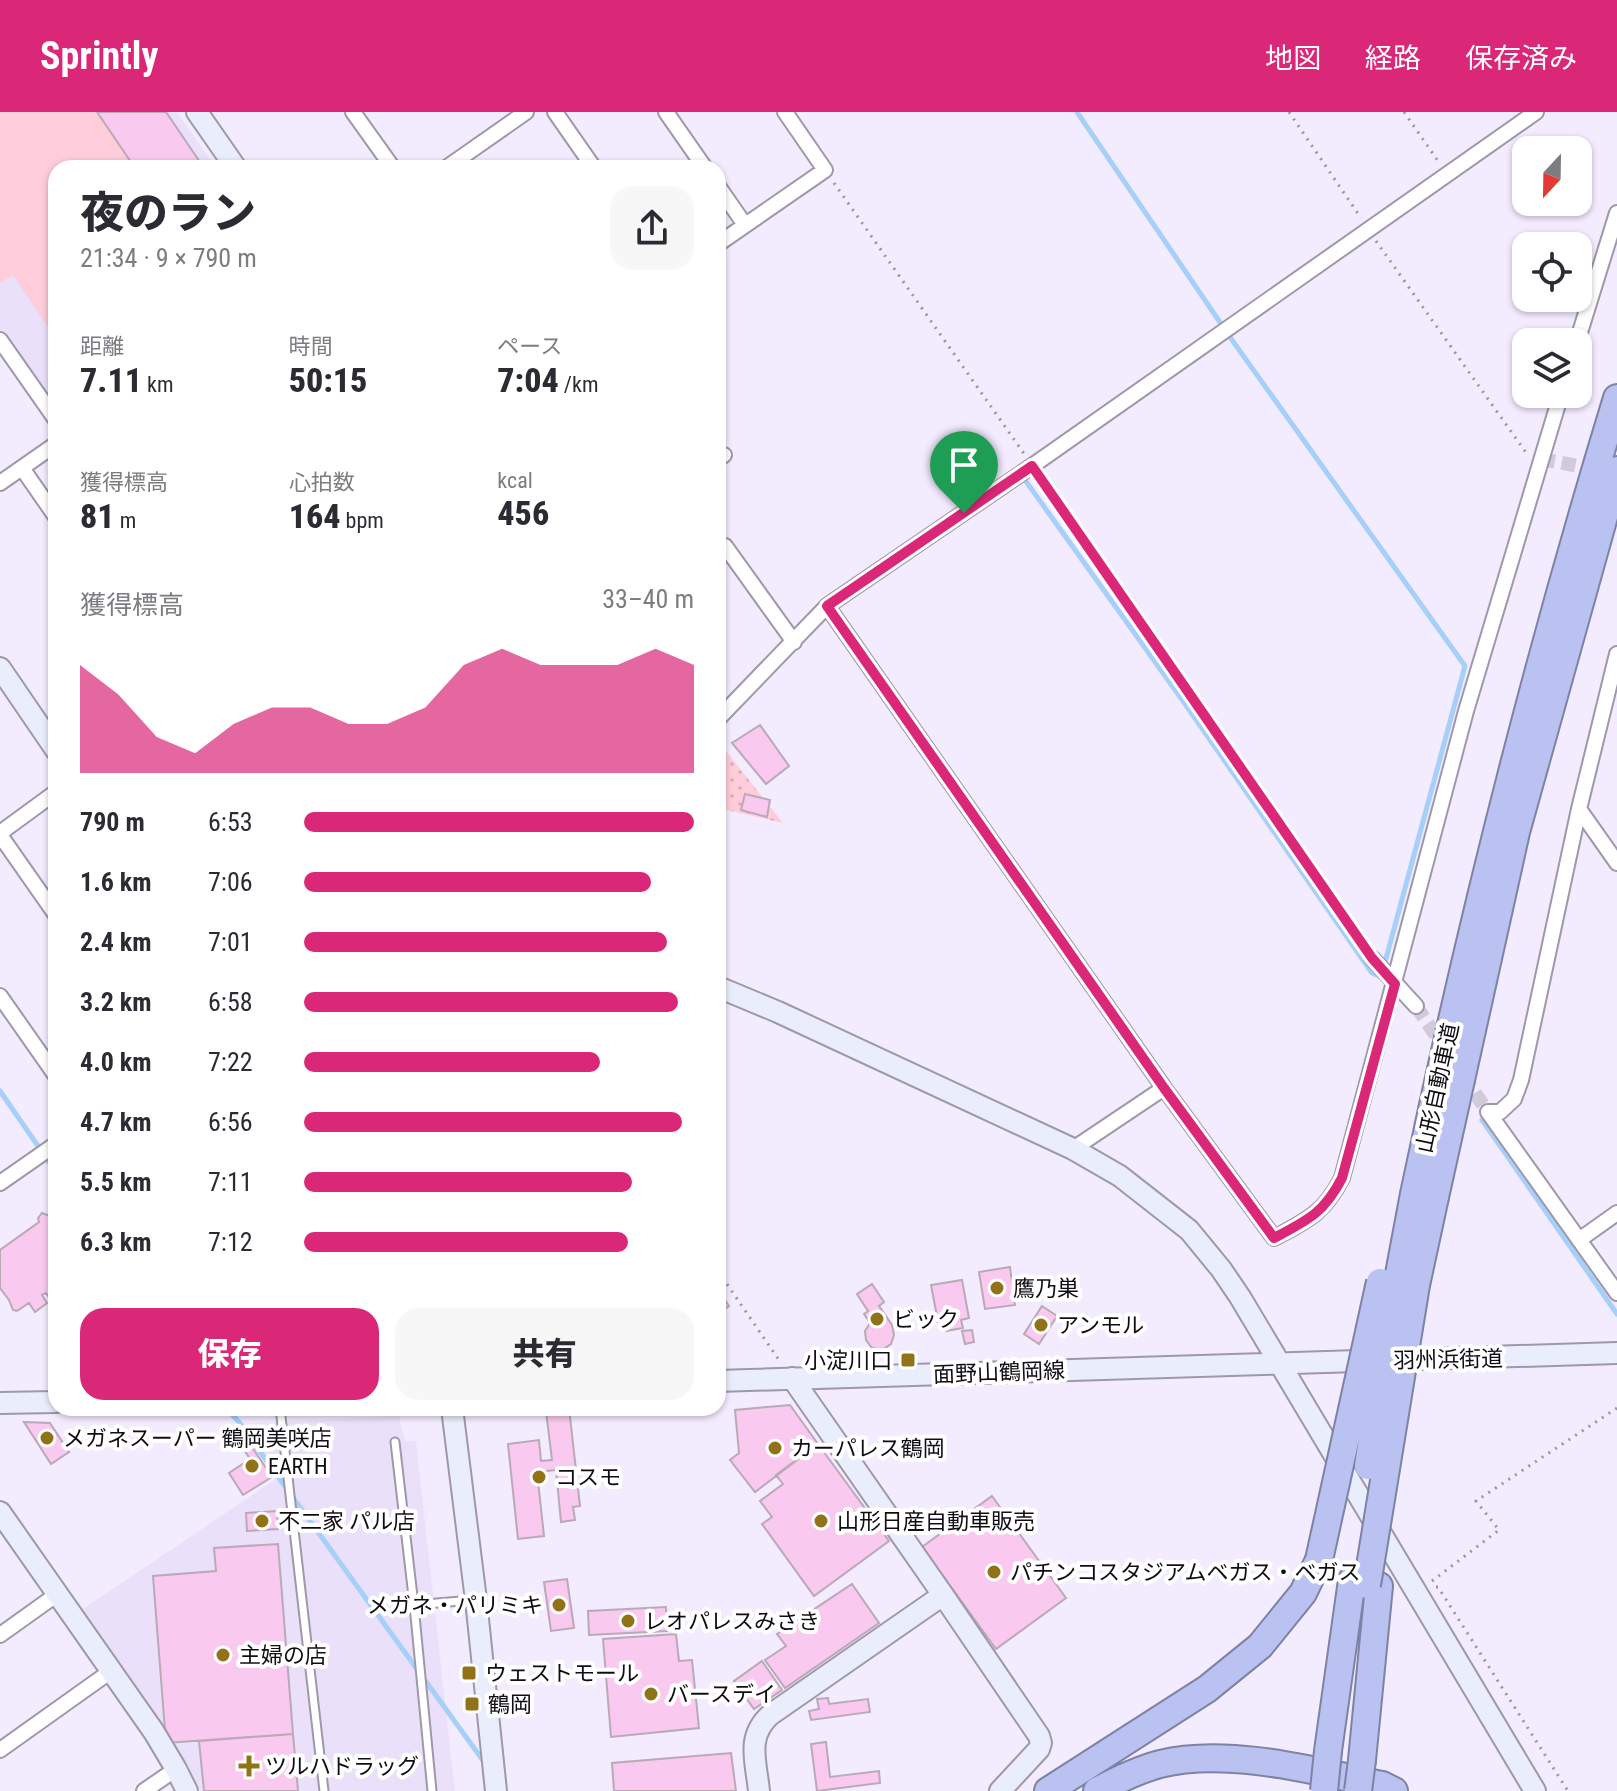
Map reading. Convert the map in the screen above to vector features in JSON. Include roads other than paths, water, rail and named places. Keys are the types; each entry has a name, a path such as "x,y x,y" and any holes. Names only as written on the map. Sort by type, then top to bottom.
{"highway":[{"name":"山形自動車道","path":"1417,1193 1411,1151 1439,1073 1502,811 1565,575 1617,398"},
{"name":"山形自動車道","path":"1417,1193 1617,470"},
{"path":"1048,1791 1207,1689 1260,1646 1303,1593 1319,1560 1417,1193"},
{"path":"1340,1791 1417,1193"},
{"path":"1324,1791 1344,1755"},
{"path":"1344,1755 1358,1791"},
{"path":"1097,1791 1161,1764 1196,1759 1249,1760 1297,1767 1382,1785 1394,1791"},
{"path":"1125,1791 1200,1771 1250,1774 1333,1791"}],"street":[{"path":"197,112 230,160"},
{"path":"353,112 387,160"},
{"path":"457,160 526,112"},
{"path":"555,112 588,160"},
{"path":"666,112 699,160"},
{"path":"726,238 825,170 785,112"},
{"path":"726,711 827,606 1536,112"},
{"path":"726,198 745,225"},
{"path":"1581,328 1617,213"},
{"path":"0,340 48,409"},
{"path":"827,606 1164,1088 1274,1238 1314,1215 1331,1199 1342,1178 1466,711 1557,408"},
{"path":"0,483 48,450"},
{"path":"22,468 48,505"},
{"path":"726,547 794,642"},
{"path":"1617,654 1579,809 1521,1080 1514,1099 1500,1112 1488,1112 1617,1293"},
{"path":"0,668 48,738"},
{"path":"48,798 0,834 48,903"},
{"path":"1579,809 1617,863"},
{"path":"1372,958 1416,1006"},
{"path":"726,990 1073,1149 1120,1176 1189,1230 1221,1269 1535,1791"},
{"path":"0,996 48,1065"},
{"path":"1073,1149 1164,1088"},
{"path":"0,1183 48,1150"},
{"path":"1579,1240 1617,1213"},
{"name":"羽州浜街道","path":"1279,1364 1617,1353"},
{"name":"面野山鶴岡線","path":"726,1381 1279,1364"},
{"path":"792,1378 1035,1728 1041,1743 1039,1749 1000,1791"},
{"path":"0,1403 48,1402"},
{"path":"453,1416 496,1791"},
{"path":"0,1512 154,1732 187,1791"},
{"path":"0,1635 56,1595"},
{"path":"759,1791 755,1748 756,1733 761,1723 943,1595"},
{"path":"0,1750 111,1671"},
{"path":"144,1791 176,1769"}],"lane":[{"path":"281,1416 324,1791"},
{"path":"395,1442 432,1791"},
{"path":"414,1605 476,1600"}],"waterway":[{"path":"1077,112 1232,340 1465,666 1384,966"},
{"path":"1025,480 1372,973 1383,978"},
{"path":"0,1091 48,1160"},
{"path":"1482,1120 1617,1314"},
{"path":"233,1416 487,1766"}],"tunnel":[{"path":"1541,459 1601,470"},
{"path":"1416,1006 1445,1049"},
{"path":"1463,1076 1488,1112"}],"place":[{"name":"鷹乃巣","path":"997,1288"},
{"name":"ビック","path":"877,1319"},
{"name":"アンモル","path":"1041,1325"},
{"name":"小淀川口","path":"908,1360"},
{"name":"メガネスーパー 鶴岡美咲店","path":"47,1438"},
{"name":"カーパレス鶴岡","path":"775,1448"},
{"name":"EARTH","path":"252,1466"},
{"name":"コスモ","path":"539,1477"},
{"name":"不二家 パル店","path":"262,1521"},
{"name":"山形日産自動車販売","path":"821,1521"},
{"name":"パチンコスタジアムベガス・ベガス","path":"994,1572"},
{"name":"メガネ・パリミキ","path":"559,1605"},
{"name":"レオパレスみさき","path":"628,1621"},
{"name":"主婦の店","path":"223,1655"},
{"name":"ウェストモール","path":"469,1673"},
{"name":"バースデイ","path":"651,1694"},
{"name":"鶴岡","path":"472,1704"},
{"name":"ツルハドラッグ","path":"249,1766"}]}
